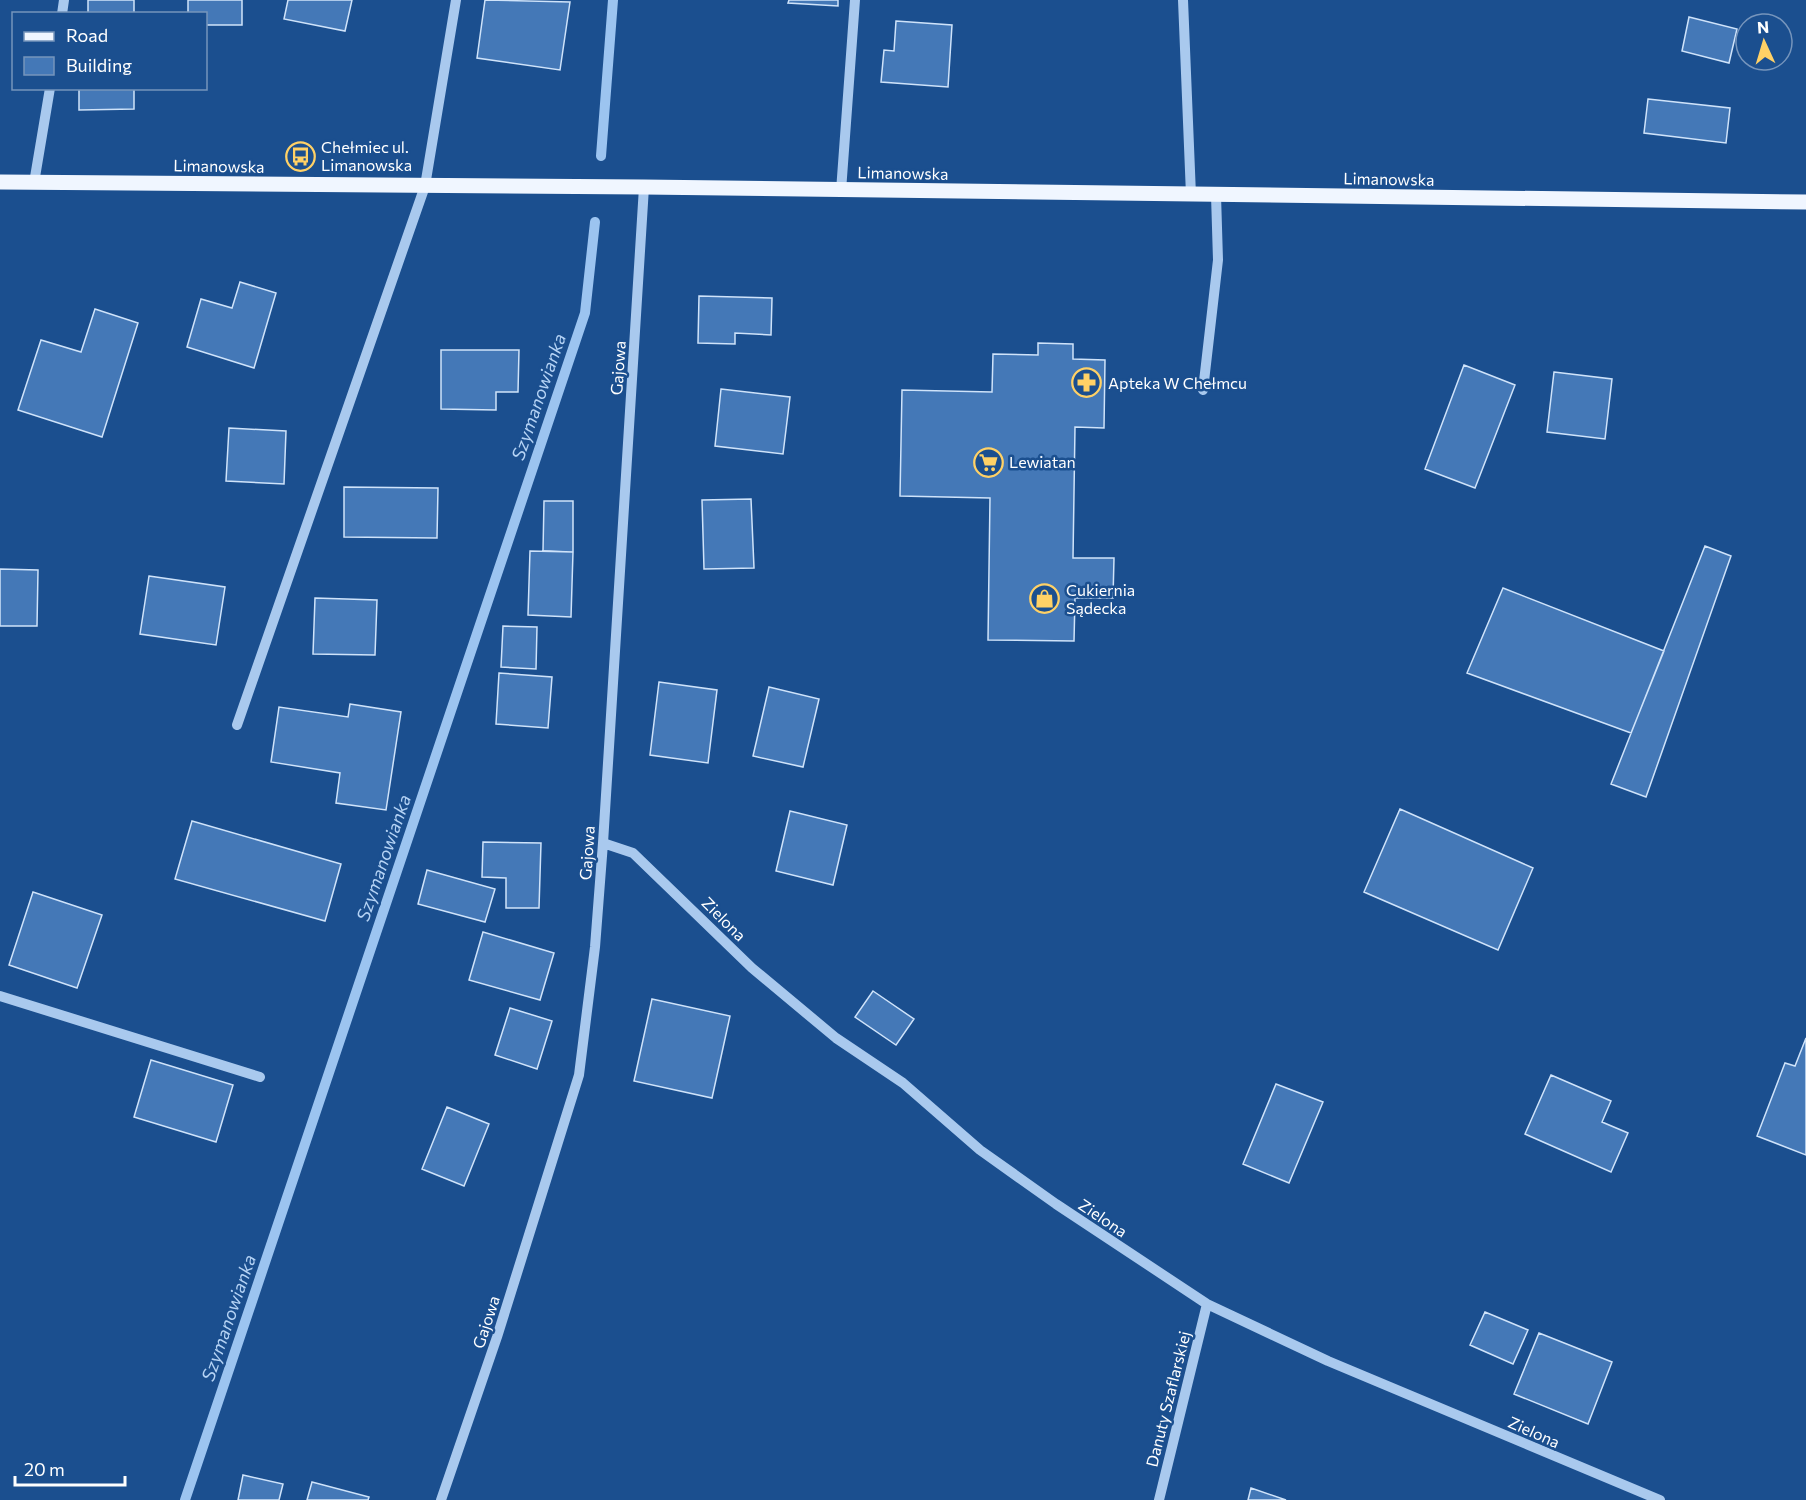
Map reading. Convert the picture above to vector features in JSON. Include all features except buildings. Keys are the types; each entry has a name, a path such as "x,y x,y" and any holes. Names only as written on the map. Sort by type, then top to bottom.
{"main road":[{"name":"Limanowska","path":"0,182 644,187 1806,202"}],"street":[{"path":"237,725 425,186 456,0"},
{"path":"841,190 855,0"},
{"path":"1184,0 1191,195"},
{"path":"34,183 50,90"},
{"name":"Gajowa","path":"441,1500 497,1337 579,1075 595,947 603,843 644,187"},
{"path":"1203,390 1218,260 1216,195"},
{"name":"Zielona","path":"603,843 633,853 752,968 836,1038 903,1083 980,1150 1065,1210 1207,1304 1328,1361 1660,1500"},
{"path":"0,996 260,1077"},
{"name":"Danuty Szaflarskiej","path":"1159,1500 1207,1304"}],"waterway":[{"name":"Szymanowianka","path":"601,156 613,0"},
{"name":"Szymanowianka","path":"185,1500 585,313 595,222"}],"place":[{"name":"Chełmiec ul. Limanowska","path":"300,156"},
{"name":"Apteka W Chełmcu","path":"1087,383"},
{"name":"Lewiatan","path":"988,462"},
{"name":"Cukiernia Sądecka","path":"1045,599"}]}
